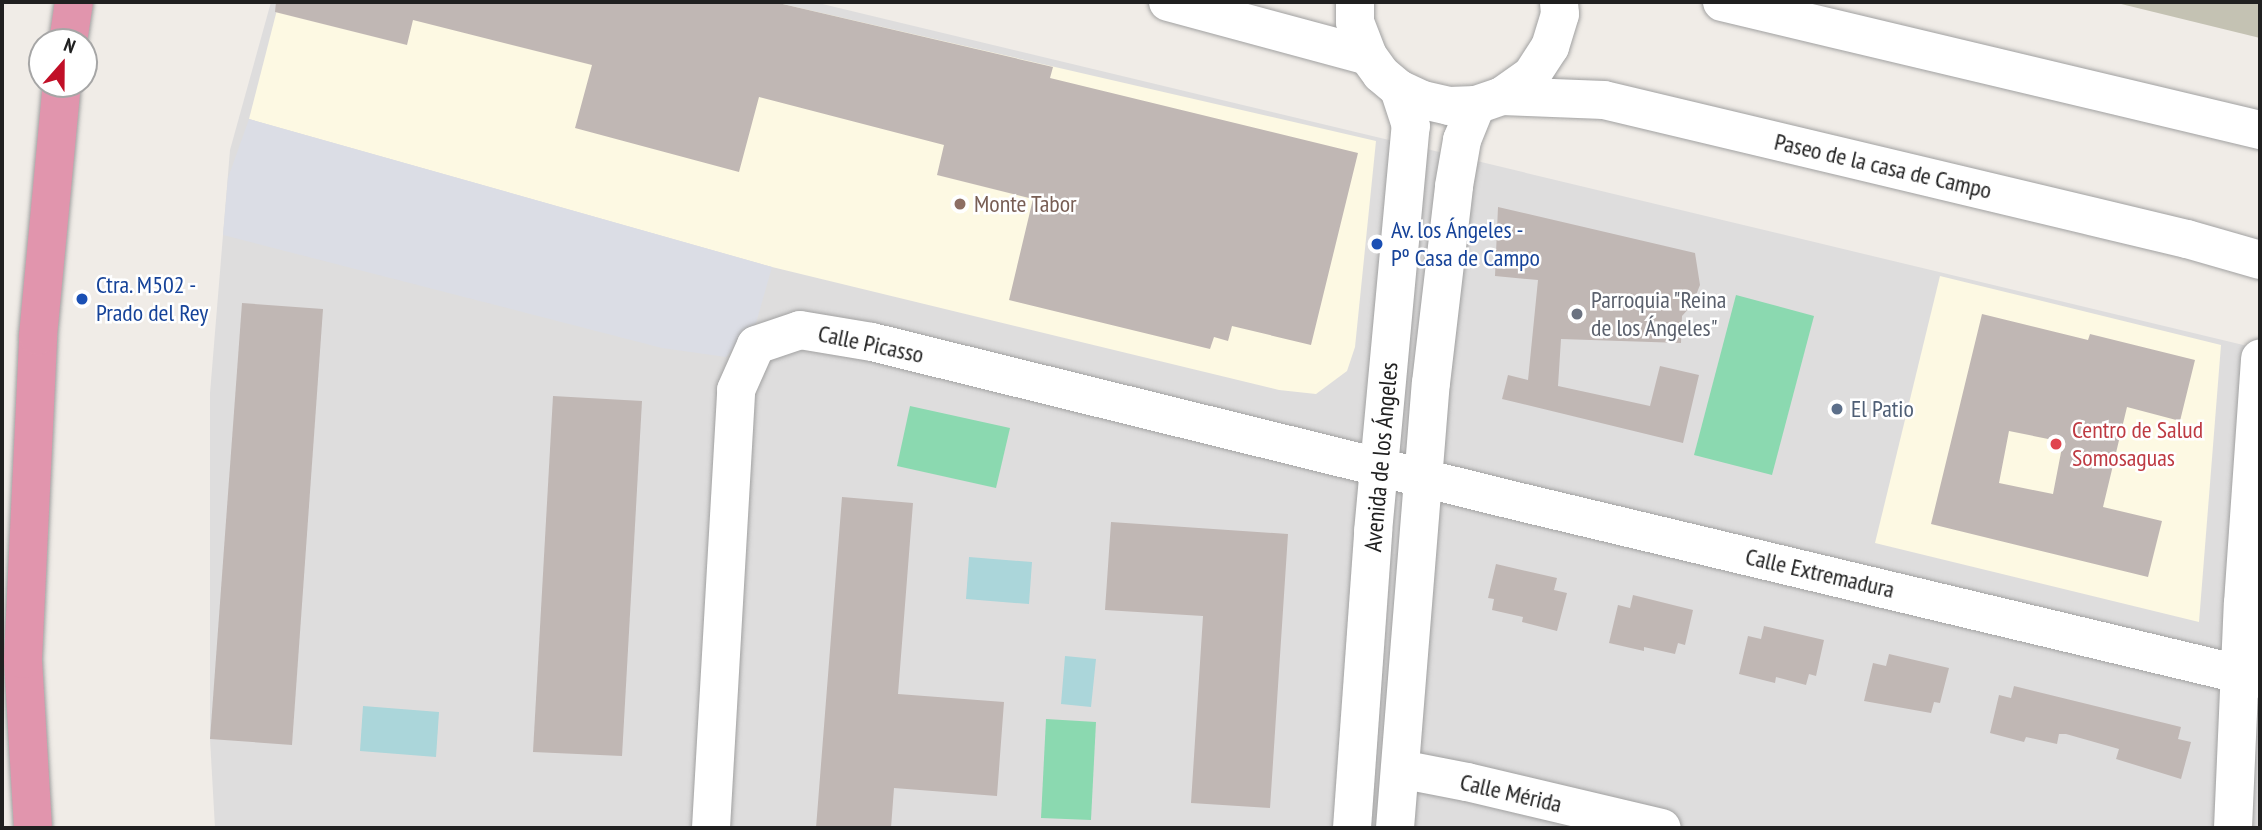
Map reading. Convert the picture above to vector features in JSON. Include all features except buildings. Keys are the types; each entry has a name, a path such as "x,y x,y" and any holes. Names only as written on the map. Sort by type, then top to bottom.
{"highway":[{"path":"70,28 74,2"},
{"path":"33,828 23,659 38,337 61,98"}],"street":[{"path":"1168,2 1368,56"},
{"path":"1355,2 1355,22 1368,56 1381,74 1399,89"},
{"path":"1489,100 1531,76 1550,47 1560,14 1559,2"},
{"path":"1722,2 2260,130"},
{"name":"Paseo de la casa de Campo","path":"1399,89 1423,100 1449,106 1489,100 1604,100 2187,239 2260,260"},
{"name":"Avenida de los Ángeles","path":"1352,828 1379,466 1411,126 1399,89"},
{"name":"Avenida de los Ángeles","path":"1395,828 1424,478 1454,186 1462,140 1489,100"},
{"name":"Calle Picasso","path":"711,828 736,390 756,345 800,330 872,342 1379,466"},
{"path":"2233,828 2250,676 2243,603 2260,359"},
{"name":"Calle Extremadura","path":"1379,466 2250,676"},
{"name":"Calle Mérida","path":"1400,769 1662,828"}],"shaded area":[{"path":"271,2 814,2 2260,349 2260,828 215,828 210,739 210,393 230,150"},
{"name":"Monte Tabor","path":"279,2 774,2 1376,141 1355,347 1347,371 1316,394 1279,390 772,267 249,119"},
{"path":"2113,2 2260,2 2260,38"},
{"path":"249,119 772,267 756,323 726,357 662,348 223,235 228,178"},
{"name":"Centro de Salud Somosaguas","path":"1940,276 2221,345 2199,622 1875,543"}],"green space":[{"path":"1736,295 1814,316 1772,475 1694,455"},
{"path":"910,406 1010,428 996,488 897,466"},
{"path":"1046,719 1096,722 1091,820 1041,818"}],"water":[{"path":"969,557 1032,562 1029,604 966,599"},
{"path":"1065,656 1096,659 1091,707 1061,704"},
{"path":"363,706 439,712 436,757 360,751"}],"place":[{"name":"Monte Tabor","path":"960,204"},
{"name":"Av. los Ángeles - Pº Casa de Campo","path":"1377,244"},
{"name":"Ctra. M502 - Prado del Rey","path":"82,299"},
{"name":"Parroquia \"Reina de los Ángeles\"","path":"1577,314"},
{"name":"El Patio","path":"1837,409"},
{"name":"Centro de Salud Somosaguas","path":"2056,444"}]}
